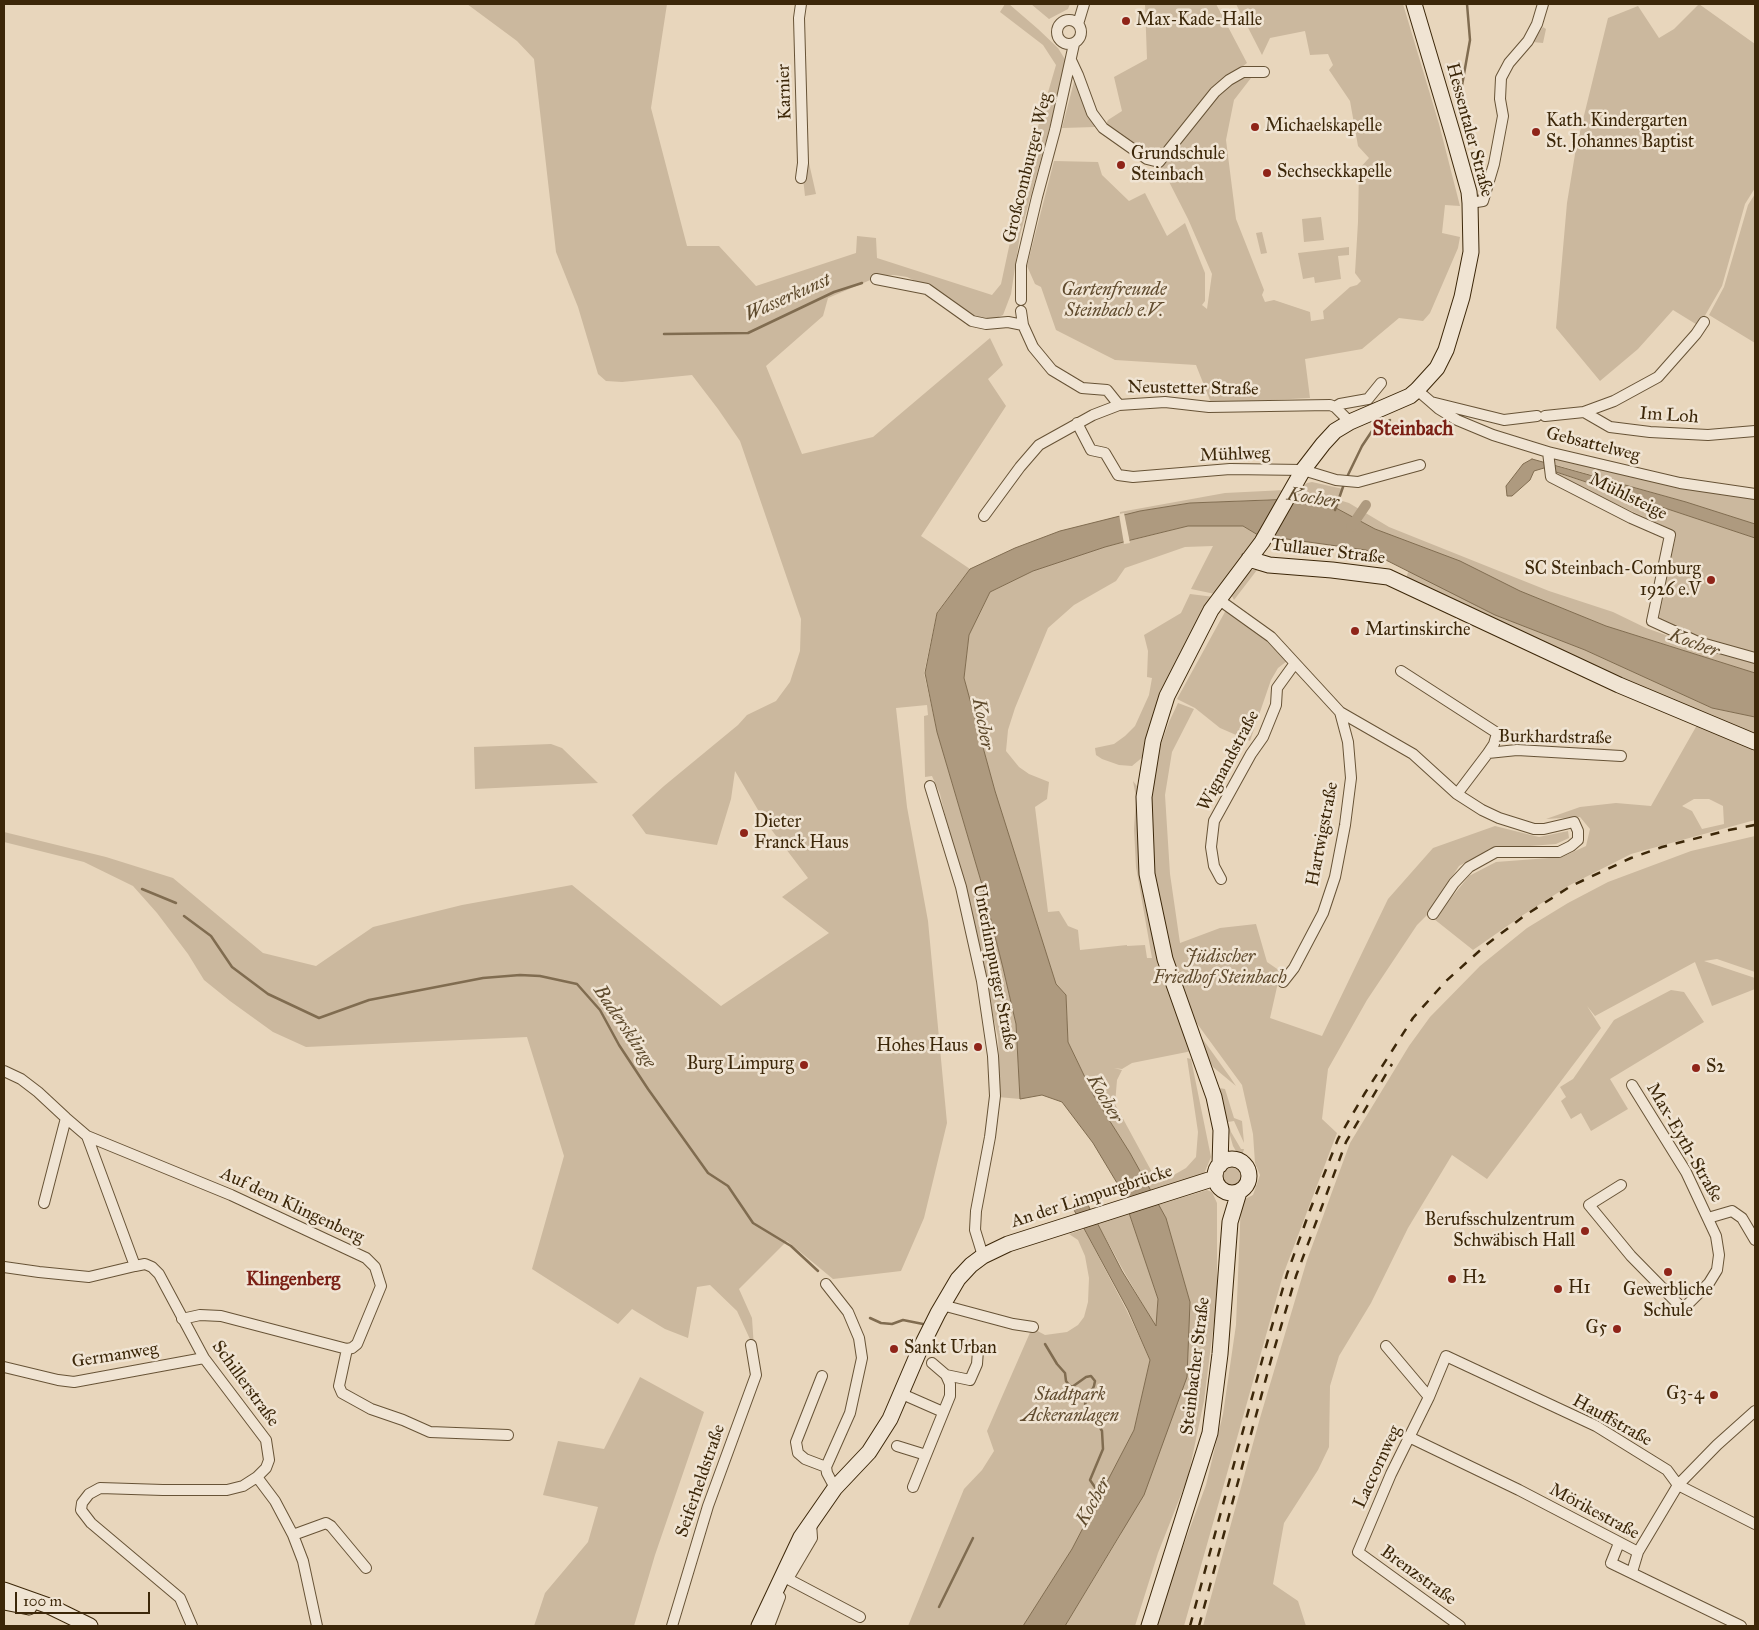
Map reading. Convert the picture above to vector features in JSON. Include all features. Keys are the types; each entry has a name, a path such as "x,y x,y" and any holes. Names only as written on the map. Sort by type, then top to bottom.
{"main road":[{"name":"Hessentaler Straße","path":"1262,542 1303,470 1323,444 1336,431 1350,422 1410,396 1418,390 1436,368 1446,350 1462,297 1471,252 1470,203 1456,145 1414,4"},
{"name":"Steinbacher Straße","path":"1230,1222 1219,1177 1221,1130 1214,1097 1165,959 1146,874 1144,797 1153,741 1167,696 1211,610 1262,542"},
{"name":"Tullauer Straße","path":"1249,559 1269,564 1388,577 1619,685 1755,742"},
{"name":"Steinbacher Straße","path":"1221,1130 1236,1160"},
{"path":"1227,1160 1236,1160 1244,1165 1248,1174 1247,1184 1239,1192 1229,1193 1219,1177 1227,1160"},
{"name":"An der Limpurgbrücke","path":"983,1256 1008,1244 1219,1177"},
{"name":"Steinbacher Straße","path":"1150,1626 1210,1433 1220,1354 1230,1222 1239,1192"},
{"path":"759,1626 801,1536 835,1488 869,1452 902,1394 920,1349 942,1305 958,1279 971,1265 983,1256"},
{"path":"4,1590 49,1606 89,1626"},
{"path":"4,1602 46,1611 89,1626"}],"street":[{"name":"Karnier","path":"800,4 803,163 801,178"},
{"name":"Großcomburger Weg","path":"1020,300 1021,265 1037,197 1056,130 1074,44 1081,35 1078,24 1084,4"},
{"path":"1470,203 1483,201 1494,164 1503,116 1500,99 1501,78 1509,62 1528,41 1537,24 1544,4"},
{"path":"1074,44 1066,44 1060,41 1056,30 1063,21 1071,20 1078,24"},
{"path":"1071,60 1092,113 1103,128 1147,159 1159,162 1215,92 1229,80 1243,72 1264,72"},
{"path":"876,279 927,289 972,321 986,324 1008,322 1023,325"},
{"path":"1021,311 1023,325 1032,347 1052,370 1082,388 1107,390 1120,404"},
{"path":"1431,402 1504,420 1584,412 1614,401 1658,378 1704,322"},
{"name":"Neustetter Straße","path":"984,516 1020,467 1039,445 1104,409 1120,404 1166,402 1209,407 1323,405 1335,407 1340,404 1368,399 1381,384"},
{"name":"Gebsattelweg","path":"1418,390 1439,410 1457,420 1549,456 1680,483 1755,494"},
{"path":"1335,407 1350,422"},
{"name":"Im Loh","path":"1584,412 1610,427 1650,432 1708,435 1755,431"},
{"name":"Mühlweg","path":"1077,423 1091,450 1105,453 1118,475 1133,477 1230,469 1303,470 1336,480 1358,482 1420,465"},
{"name":"Mühlsteige","path":"1549,456 1551,477 1631,518 1670,535 1652,621 1698,642 1755,658"},
{"path":"1218,600 1271,637 1340,712 1412,754 1457,794 1482,810 1524,827 1544,829 1574,822 1578,831 1578,840 1559,852 1496,852 1469,867 1454,882 1433,914"},
{"name":"Wignandstraße","path":"1221,879 1214,866 1212,847 1214,821 1251,754 1263,737 1276,705 1277,688 1295,663"},
{"name":"Burkhardstraße","path":"1401,671 1497,733 1494,744 1488,754 1457,794"},
{"name":"Hartwigstraße","path":"1283,982 1294,968 1323,913 1335,877 1345,825 1351,778 1348,742 1340,712"},
{"name":"Burkhardstraße","path":"1488,754 1517,750 1621,756"},
{"name":"Unterlimpurger Straße","path":"930,786 961,887 982,981 993,1056 994,1096 990,1137 976,1211 975,1230 983,1256"},
{"path":"4,1071 20,1079 38,1092 88,1136 135,1266 89,1277 4,1266"},
{"name":"Max-Eyth-Straße","path":"1621,1185 1589,1205 1631,1256 1683,1308 1708,1284 1717,1270 1719,1255 1716,1236 1686,1172 1632,1085"},
{"path":"44,1203 66,1118"},
{"name":"Auf dem Klingenberg","path":"88,1136 231,1195 366,1258 374,1267 381,1286 357,1344 352,1348 347,1348"},
{"name":"Max-Eyth-Straße","path":"1708,1218 1732,1211 1742,1218 1755,1240"},
{"name":"Schillerstraße","path":"135,1266 145,1264 152,1267 158,1274 204,1358 266,1440 270,1460 258,1477"},
{"path":"826,1284 848,1312 859,1338 862,1358 850,1413 826,1467 835,1488"},
{"path":"942,1305 1013,1324 1033,1327"},
{"path":"182,1319 200,1315 222,1316 347,1348 339,1386 342,1393 371,1409 430,1432 508,1435"},
{"name":"Seiferheldstraße","path":"672,1626 708,1506 756,1374 752,1345"},
{"path":"1386,1346 1429,1397"},
{"path":"946,1375 970,1380 977,1364 978,1350"},
{"name":"Laccornweg","path":"1358,1552 1391,1474 1429,1397 1446,1356"},
{"name":"Hauffstraße","path":"1446,1356 1596,1426 1667,1470 1678,1485 1755,1524"},
{"name":"Germanweg","path":"4,1367 74,1382 204,1358"},
{"path":"913,1487 950,1396 950,1384 946,1375 932,1363"},
{"path":"822,1376 796,1442 798,1453 806,1459 826,1467"},
{"path":"902,1394 943,1412"},
{"path":"1638,1552 1678,1485 1717,1445 1755,1411"},
{"name":"Mörikestraße","path":"1409,1437 1519,1490 1619,1544 1638,1552 1632,1572"},
{"path":"897,1446 926,1455"},
{"path":"192,1626 180,1598 91,1523 82,1510 82,1503 90,1494 100,1488 227,1490 244,1486 258,1477 275,1501 293,1536 303,1561 317,1626"},
{"path":"293,1536 326,1523 331,1526 366,1568"},
{"path":"769,1626 788,1579 812,1538 811,1523"},
{"path":"1619,1544 1611,1563 1741,1626"},
{"name":"Brenzstraße","path":"1358,1552 1460,1626"},
{"path":"788,1579 860,1617"}],"green space":[{"path":"467,4 667,4 651,108 687,246 719,246 756,286 856,253 857,236 876,238 877,258 992,295 1001,284 1026,168 1056,65 1043,45 1000,12 1005,4 1009,4 1038,29 1058,48 1066,61 1020,235 1011,294 1003,315 992,320 972,319 928,287 907,277 894,275 875,276 875,278 828,298 823,316 766,366 802,454 873,437 990,338 1003,365 988,379 1006,406 921,536 970,569 937,612 924,673 937,732 983,888 1016,1024 1020,1099 998,1097 998,1037 940,794 932,776 925,777 924,716 928,715 927,705 896,708 907,807 928,921 947,1123 924,1218 901,1271 833,1279 787,1241 739,1289 752,1318 754,1348 737,1311 710,1285 697,1287 688,1338 665,1329 632,1309 618,1324 532,1269 564,1156 527,1037 306,1047 273,1032 204,980 188,954 157,913 133,886 84,862 4,842 4,832 106,857 173,878 263,953 316,966 373,927 462,905 572,885 721,1006 829,933 782,897 808,878 764,820 735,771 731,799 717,845 646,834 632,815 738,725 747,715 776,701 790,682 800,651 801,619 740,441 692,375 622,382 606,381 598,374 578,307 556,252 534,59 517,41"},
{"path":"1031,4 1070,4 1068,9 1049,19"},
{"path":"1145,4 1216,4 1247,63 1230,76 1161,155 1151,156 1105,126 1108,120 1122,111 1114,77 1147,59"},
{"name":"Gartenfreunde Steinbach e.V.","path":"1236,4 1403,4 1439,124 1460,206 1445,205 1442,233 1460,237 1458,248 1430,313 1423,321 1399,318 1362,349 1305,359 1310,398 1211,403 1196,365 1115,360 1056,330 1041,287 1035,284 1027,266 1054,161 1098,162 1102,175 1129,201 1145,193 1167,236 1185,223 1205,273 1205,301 1202,305 1207,309 1212,274 1188,219 1161,166 1218,94 1246,74 1251,78 1234,100 1226,140 1236,219 1264,290 1262,295 1265,302 1274,300 1310,312 1311,321 1324,319 1323,311 1350,287 1357,285 1361,281 1355,273 1359,169 1369,158 1358,146 1350,101 1329,70 1333,65 1328,54 1310,55 1305,31 1270,38 1262,55"},
{"path":"1699,4 1755,44 1755,188 1745,204 1722,286 1699,326 1673,310 1638,349 1600,381 1556,328 1567,203 1576,148 1608,18 1638,6 1659,38 1674,29"},
{"path":"1543,27 1546,29 1543,43 1532,42"},
{"path":"1075,78 1095,125 1095,127 1062,128"},
{"path":"805,158 809,163 816,194 805,196 803,178"},
{"path":"1755,194 1755,343 1709,315 1724,287 1748,205"},
{"path":"1321,217 1324,240 1304,242 1302,219"},
{"path":"1262,232 1267,253 1261,254 1256,233"},
{"path":"1349,247 1349,255 1338,256 1341,279 1315,283 1314,277 1303,279 1298,253"},
{"path":"1554,456 1688,490 1755,496 1755,524 1553,464"},
{"name":"SC Steinbach-Comburg 1926 e.V","path":"1555,472 1755,538 1755,654 1706,640 1659,618 1676,535 1668,528 1556,476"},
{"path":"1312,482 1343,489 1339,500 1349,503 1389,527 1549,591 1613,612 1646,628 1708,650 1755,663 1755,673 1606,626 1520,591 1460,561 1375,529 1336,508 1294,499 1300,488"},
{"path":"1285,490 1279,499 1190,503 1140,511 1120,517 1120,512 1225,493"},
{"path":"1188,526 1243,526 1258,535 1215,594 1191,589 1213,546 1185,547 1125,568 1116,581 1074,605 1048,628 1015,708 1008,730 1006,751 1019,767 1029,774 1049,782 1047,799 1035,807 1048,912 1059,911 1068,926 1078,930 1080,950 1145,945 1147,958 1152,958 1136,867 1134,829 1136,797 1133,781 1140,790 1141,879 1144,896 1159,958 1192,1051 1132,1063 1122,1069 1114,1068 1122,1070 1117,1080 1115,1104 1153,1174 1160,1177 1172,1176 1186,1168 1196,1157 1198,1132 1187,1058 1191,1059 1211,1157 1204,1174 1150,1191 1130,1153 1094,1096 1068,1042 1066,995 1056,984 995,791 964,678 969,635 990,592 1033,571 1105,547"},
{"path":"1257,570 1234,600 1231,594 1246,572"},
{"path":"1409,570 1495,615 1585,650 1712,708 1755,717 1755,738 1404,583"},
{"path":"1190,594 1214,597 1197,622 1164,691 1144,756 1132,766 1119,765 1102,759 1096,755 1095,748 1114,744 1125,736 1135,726 1149,695 1152,678 1147,677 1148,651 1144,635 1181,613"},
{"path":"1226,610 1263,637 1287,661 1278,668 1271,680 1250,741 1220,728 1195,708 1177,699"},
{"name":"Jüdischer Friedhof Steinbach","path":"1178,703 1194,709 1172,752 1165,795 1170,874 1180,943 1220,928 1256,924 1267,962 1283,973 1277,987 1270,1018 1322,1036 1388,899 1433,848 1495,826 1539,837 1568,831 1569,838 1556,844 1491,849 1459,866 1428,914 1417,925 1367,1000 1328,1069 1322,1119 1337,1133 1283,1275 1184,1626 1156,1626 1206,1485 1223,1414 1236,1325 1241,1201 1253,1195 1260,1175 1255,1163 1253,1134 1242,1085 1193,1018 1169,947 1151,853 1150,809 1153,780 1161,744"},
{"path":"1697,725 1755,748 1755,820 1631,854 1570,885 1473,950 1434,919 1469,876 1496,862 1562,857 1586,846 1590,829 1580,817 1546,819 1580,807 1616,803 1651,806","holes":["1694,799 1709,799 1723,806 1724,824 1702,829 1692,811 1682,806"]},
{"path":"551,744 562,748 598,783 475,789 474,747"},
{"path":"1755,836 1755,972 1717,959 1704,961 1755,978 1755,989 1712,1006 1695,962 1595,1016 1587,1006 1601,1028 1487,1179 1452,1155 1408,1228 1371,1303 1339,1356 1330,1386 1329,1447 1318,1470 1284,1523 1273,1584 1298,1601 1306,1626 1203,1626 1260,1418 1307,1260 1350,1143 1409,1046 1430,1017 1480,966 1527,928 1568,903 1608,882 1691,851"},
{"path":"1671,990 1684,992 1704,1022 1610,1079 1628,1109 1591,1131 1581,1113 1571,1119 1561,1101 1566,1097 1560,1087 1573,1079 1614,1020"},
{"path":"1199,1034 1236,1086 1213,1067 1203,1050"},
{"path":"1219,1088 1225,1089 1234,1118 1242,1121 1244,1143 1234,1121 1228,1122 1231,1132 1241,1149 1244,1149 1240,1158 1233,1146 1217,1090"},
{"path":"1232,1167 1238,1170 1241,1176 1238,1182 1232,1185 1226,1182 1223,1176 1226,1170"},
{"path":"1207,1190 1212,1192 1217,1203 1217,1298 1204,1401 1188,1477 1158,1553 1135,1626 1065,1626 1121,1534 1190,1302 1166,1218 1158,1205"},
{"path":"1126,1204 1158,1299 1156,1327 1093,1215"},
{"name":"Stadtpark Ackeranlagen","path":"1084,1229 1127,1311 1150,1360 1134,1430 1072,1549 1023,1626 908,1626 964,1489 982,1470 994,1451 987,1431 1032,1328 1045,1335 1067,1332 1078,1325 1084,1317 1088,1302 1089,1278 1085,1256 1078,1240 1069,1234"},
{"path":"640,1377 704,1412 655,1555 634,1626 534,1626 545,1593 588,1542 598,1507 543,1495 558,1441 604,1449"}],"shaded area":[{"path":"1532,459 1686,502 1755,524 1755,538 1544,468 1534,471 1530,480 1512,496 1507,496 1506,486 1523,464"},
{"path":"1294,499 1336,508 1375,529 1460,561 1520,591 1606,626 1755,673 1755,717 1712,708 1585,650 1495,615 1366,550 1258,535 1243,526 1188,526 1131,540 1033,571 990,592 969,635 964,678 995,791 1056,984 1066,995 1068,1042 1094,1096 1130,1153 1166,1218 1190,1302 1187,1377 1144,1495 1065,1626 1023,1626 1072,1549 1134,1430 1150,1360 1128,1310 1074,1210 1088,1205 1122,1271 1156,1326 1158,1299 1126,1204 1117,1183 1093,1143 1062,1102 1042,1095 1020,1099 1016,1024 983,888 937,732 925,673 937,613 970,569 1015,548 1060,531 1140,511 1190,503"}],"pier":[{"path":"1124,513 1130,543 1124,544 1119,514"}],"waterway":[{"path":"1461,91 1470,40 1467,4"},
{"name":"Wasserkunst","path":"664,334 748,333 834,292 862,283"},
{"path":"1346,479 1362,446 1372,431 1390,420"},
{"name":"Kocher","path":"1335,510 1344,484"},
{"path":"1351,527 1366,505"},
{"name":"Badersklinge","path":"142,889 176,903"},
{"name":"Badersklinge","path":"184,916 211,936 232,967 268,994 319,1018 369,1000 483,978 520,975 540,976 577,984 600,1010 619,1045 648,1089 708,1173 728,1186 753,1223 791,1246 818,1271"},
{"name":"Badersklinge","path":"870,1318 881,1323 892,1324 903,1320 923,1324"},
{"path":"1045,1344 1065,1373 1066,1381 1069,1385 1072,1387 1086,1377 1091,1376 1095,1381 1085,1404 1086,1408"},
{"name":"Kocher","path":"1092,1414 1102,1431 1103,1449 1090,1480 1101,1496"},
{"path":"939,1607 973,1538"}],"railway":[{"path":"1190,1626 1263,1357 1287,1274 1310,1210 1338,1139 1413,1018 1446,981 1486,945 1524,916 1571,886 1631,858 1662,847 1755,825"},
{"path":"1199,1626 1271,1360 1296,1276 1346,1142 1392,1064"}],"place":[{"name":"Max-Kade-Halle","path":"1126,21"},
{"name":"Michaelskapelle","path":"1255,127"},
{"name":"Kath. Kindergarten St. Johannes Baptist","path":"1536,132"},
{"name":"Grundschule Steinbach","path":"1121,165"},
{"name":"Sechseckkapelle","path":"1267,173"},
{"name":"SC Steinbach-Comburg 1926 e.V","path":"1711,580"},
{"name":"Martinskirche","path":"1355,631"},
{"name":"Dieter Franck Haus","path":"744,833"},
{"name":"Hohes Haus","path":"978,1047"},
{"name":"Burg Limpurg","path":"804,1065"},
{"name":"S2","path":"1696,1068"},
{"name":"Berufsschulzentrum Schwäbisch Hall","path":"1585,1231"},
{"name":"Gewerbliche Schule","path":"1668,1272"},
{"name":"H2","path":"1452,1279"},
{"name":"H1","path":"1558,1289"},
{"name":"G5","path":"1617,1329"},
{"name":"Sankt Urban","path":"894,1349"},
{"name":"G3-4","path":"1714,1395"}],"district":[{"name":"Steinbach","path":"1413,430"},
{"name":"Klingenberg","path":"293,1280"}]}
